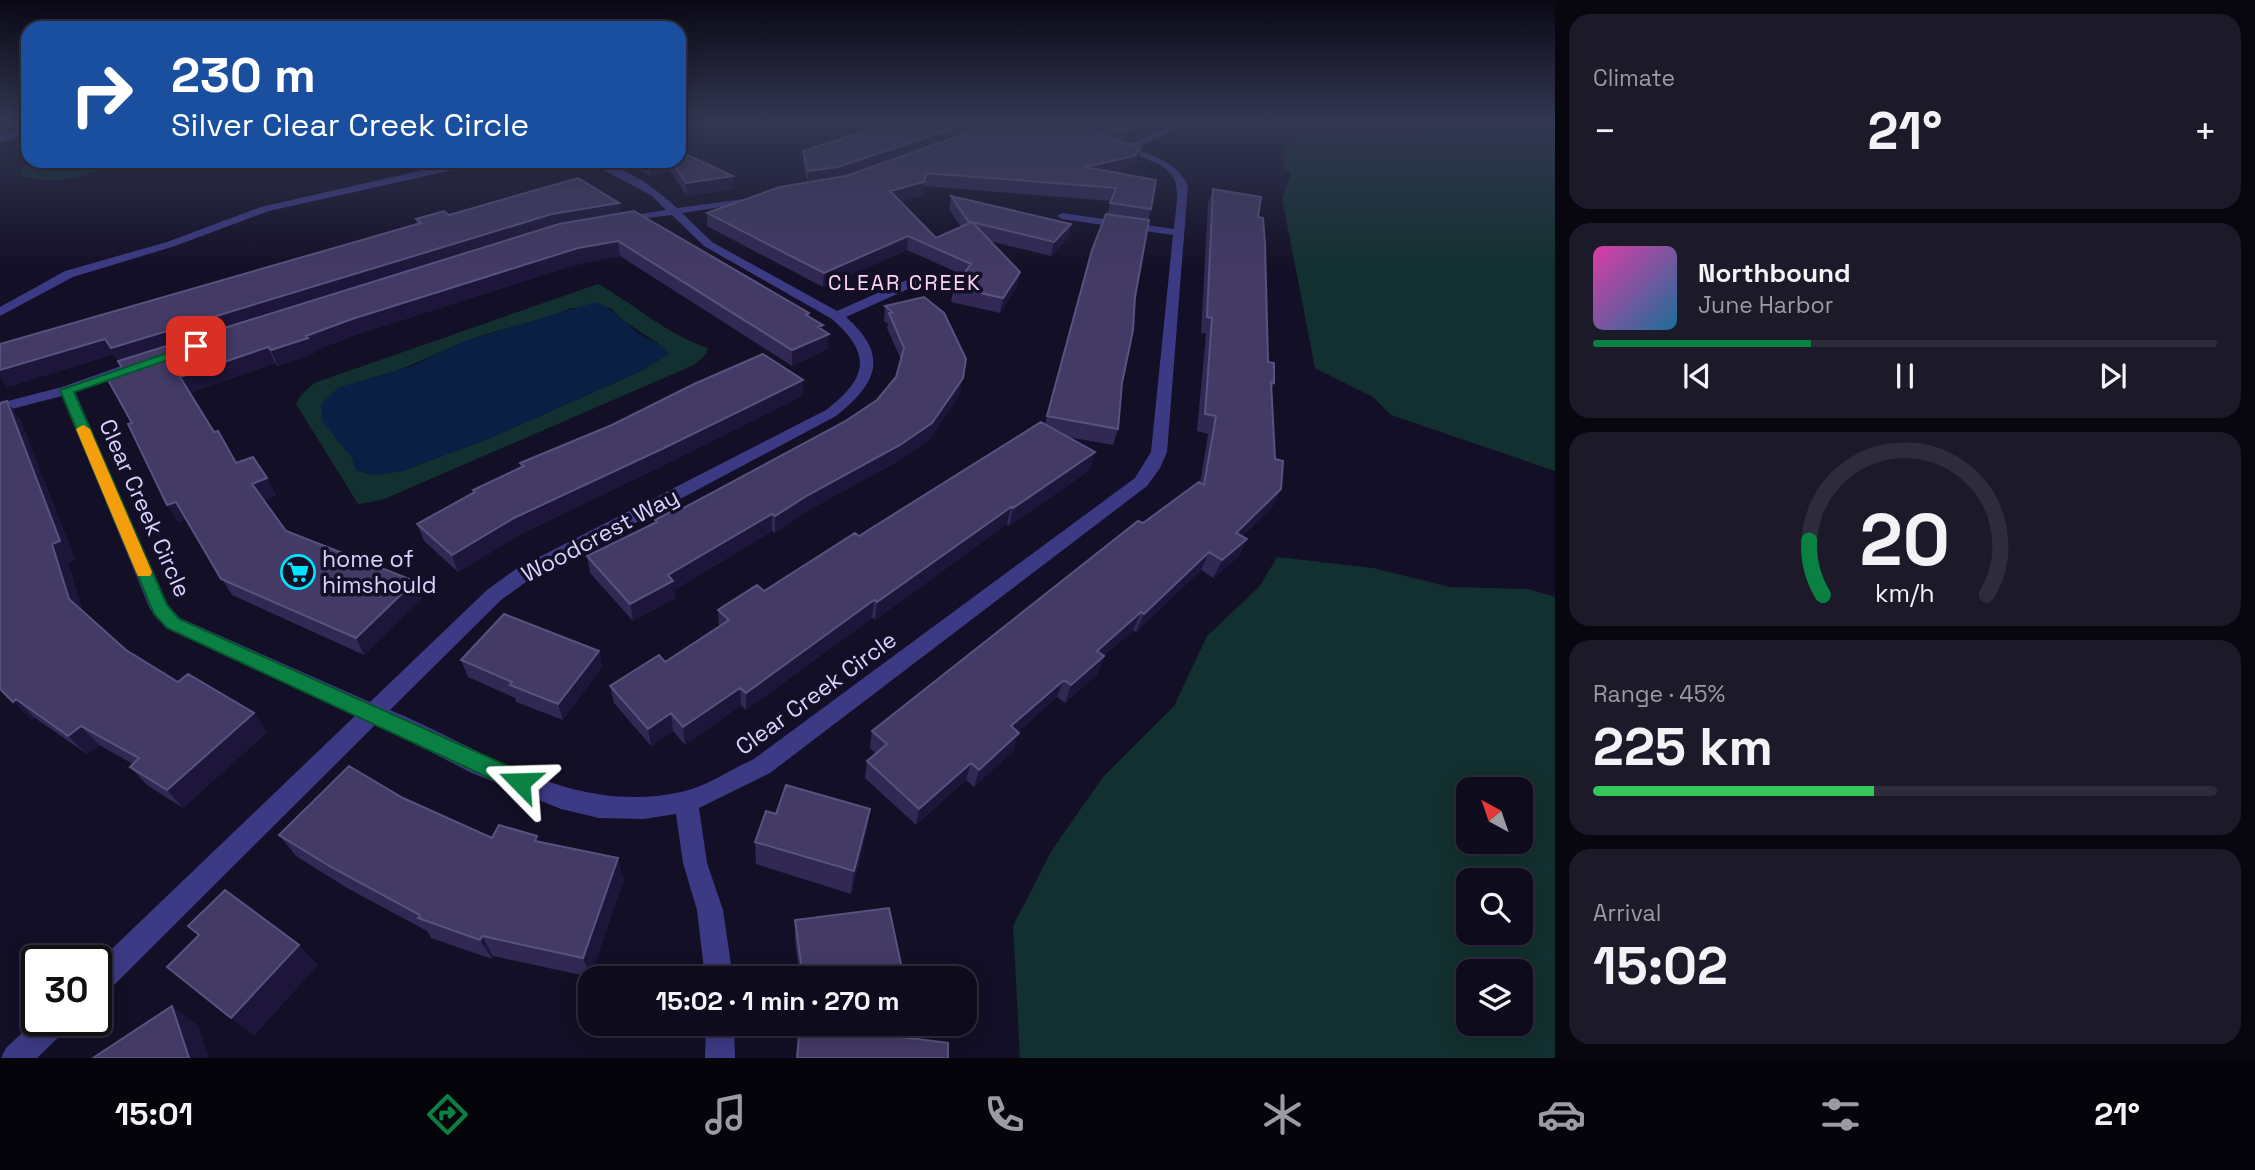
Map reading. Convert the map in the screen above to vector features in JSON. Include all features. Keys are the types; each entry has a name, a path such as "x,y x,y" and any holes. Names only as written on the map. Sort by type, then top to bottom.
{"street":[{"path":"0,312 69,274 171,244 265,209 429,172"},
{"name":"Woodcrest Way","path":"112,967 494,594 523,574 831,413 848,402 862,385 869,364 863,342 853,329 837,316 708,244 646,187 615,172"},
{"name":"Clear Creek Circle","path":"67,390 160,609 173,623 480,766 561,799 599,807 644,808 686,802 762,766 1141,482 1152,468 1159,452 1183,185 1181,179 1172,172"},
{"path":"607,222 776,196"},
{"path":"1062,216 1179,233"},
{"path":"837,316 913,282"},
{"path":"0,408 67,390 159,358"},
{"path":"686,802 695,863 710,910 717,966"},
{"path":"16,1058 39,1036"},
{"path":"719,1036 720,1058"}],"green space":[{"path":"21,172 93,172 57,180 20,175"},
{"path":"1555,172 1555,471 1391,415 1373,397 1315,368 1282,198 1291,173"},
{"path":"598,284 678,335 708,348 706,354 694,365 382,500 358,504 296,404 314,383","holes":["571,308 611,308 669,354 639,372 490,438 402,471 374,475 356,470 352,458 370,378 406,367 474,338"]},
{"path":"1277,557 1373,568 1450,587 1528,589 1555,597 1555,1058 1020,1058 1013,926 1052,850 1103,777 1174,706 1207,636 1260,586"}],"water":[{"path":"596,302 635,331 660,345 669,354 639,372 490,438 402,471 374,475 356,470 352,458 322,421 321,404 339,387 413,366 462,342"}],"building":[{"path":"679,172 725,172 733,176 686,183"},
{"path":"856,172 1114,172 1156,180 1151,209 1110,203 1116,188 926,173 924,182 890,191 936,238 972,222 1020,272 1003,298 954,287 971,264 908,236 824,273 707,213 780,187"},
{"path":"578,178 619,203 552,214 111,348 105,339 0,370 0,344 421,223 416,219 444,211 449,215"},
{"path":"1213,189 1261,197 1258,217 1263,218 1268,362 1274,363 1274,383 1271,382 1275,459 1283,461 1281,489 1236,533 1247,539 1222,560 1209,552 1144,614 1141,612 1097,651 1104,656 1071,685 1064,680 1011,726 1019,733 979,770 971,763 919,809 867,761 887,744 872,731 1138,521 1143,523 1199,482 1204,485 1216,416 1205,414 1212,318 1207,317"},
{"path":"951,196 1071,224 1054,242 968,221"},
{"path":"634,211 809,313 806,315 823,325 818,327 829,334 792,350 618,241 578,248 352,319 271,350 268,347 180,377 214,432 218,431 236,463 253,457 267,478 252,484 286,531 415,581 356,638 221,579 176,502 167,505 128,424 132,423 107,378 125,373 118,361 559,224"},
{"path":"1106,214 1149,220 1135,297 1133,330 1122,383 1118,429 1047,416 1092,250"},
{"path":"924,297 944,313 966,359 963,378 932,423 900,445 775,516 772,514 668,575 673,581 630,604 587,556 657,522 655,520 675,509 678,511 844,422 877,400 896,377 904,348 889,313 892,312 885,306"},
{"path":"763,354 803,380 514,518 452,555 417,524 475,492 473,490 524,466 520,463 612,425 694,384"},
{"path":"7,401 60,541 52,544 69,599 126,650 178,682 188,674 254,713 167,790 130,767 139,758 81,726 68,736 16,699 13,702 0,689 0,403"},
{"path":"1041,422 1095,452 1011,507 877,602 874,600 746,693 740,688 683,727 671,713 648,729 610,686 659,655 665,662 729,620 718,610 757,585 764,591 855,533 859,536"},
{"path":"504,614 599,651 558,704 510,685 512,682 461,660"},
{"path":"349,766 403,798 492,838 499,825 537,836 535,841 618,858 583,958 482,936 480,940 418,918 420,915 331,867 279,835"},
{"path":"786,785 870,809 854,871 755,842 766,811 776,814"},
{"path":"225,890 299,945 231,1018 167,967 199,935 188,926"},
{"path":"889,908 901,966 801,966 795,920"},
{"path":"172,1006 189,1058 93,1058"},
{"path":"799,1036 893,1036 948,1043 948,1058 797,1058"}],"slow traffic":[{"path":"83,429 144,572"}],"place":[{"name":"home of himshould","path":"298,572"}],"district":[{"name":"CLEAR CREEK","path":"905,283"}],"route":[{"path":"196,346 67,390 160,609 173,623 301,683 392,721 480,766 520,782"}]}
